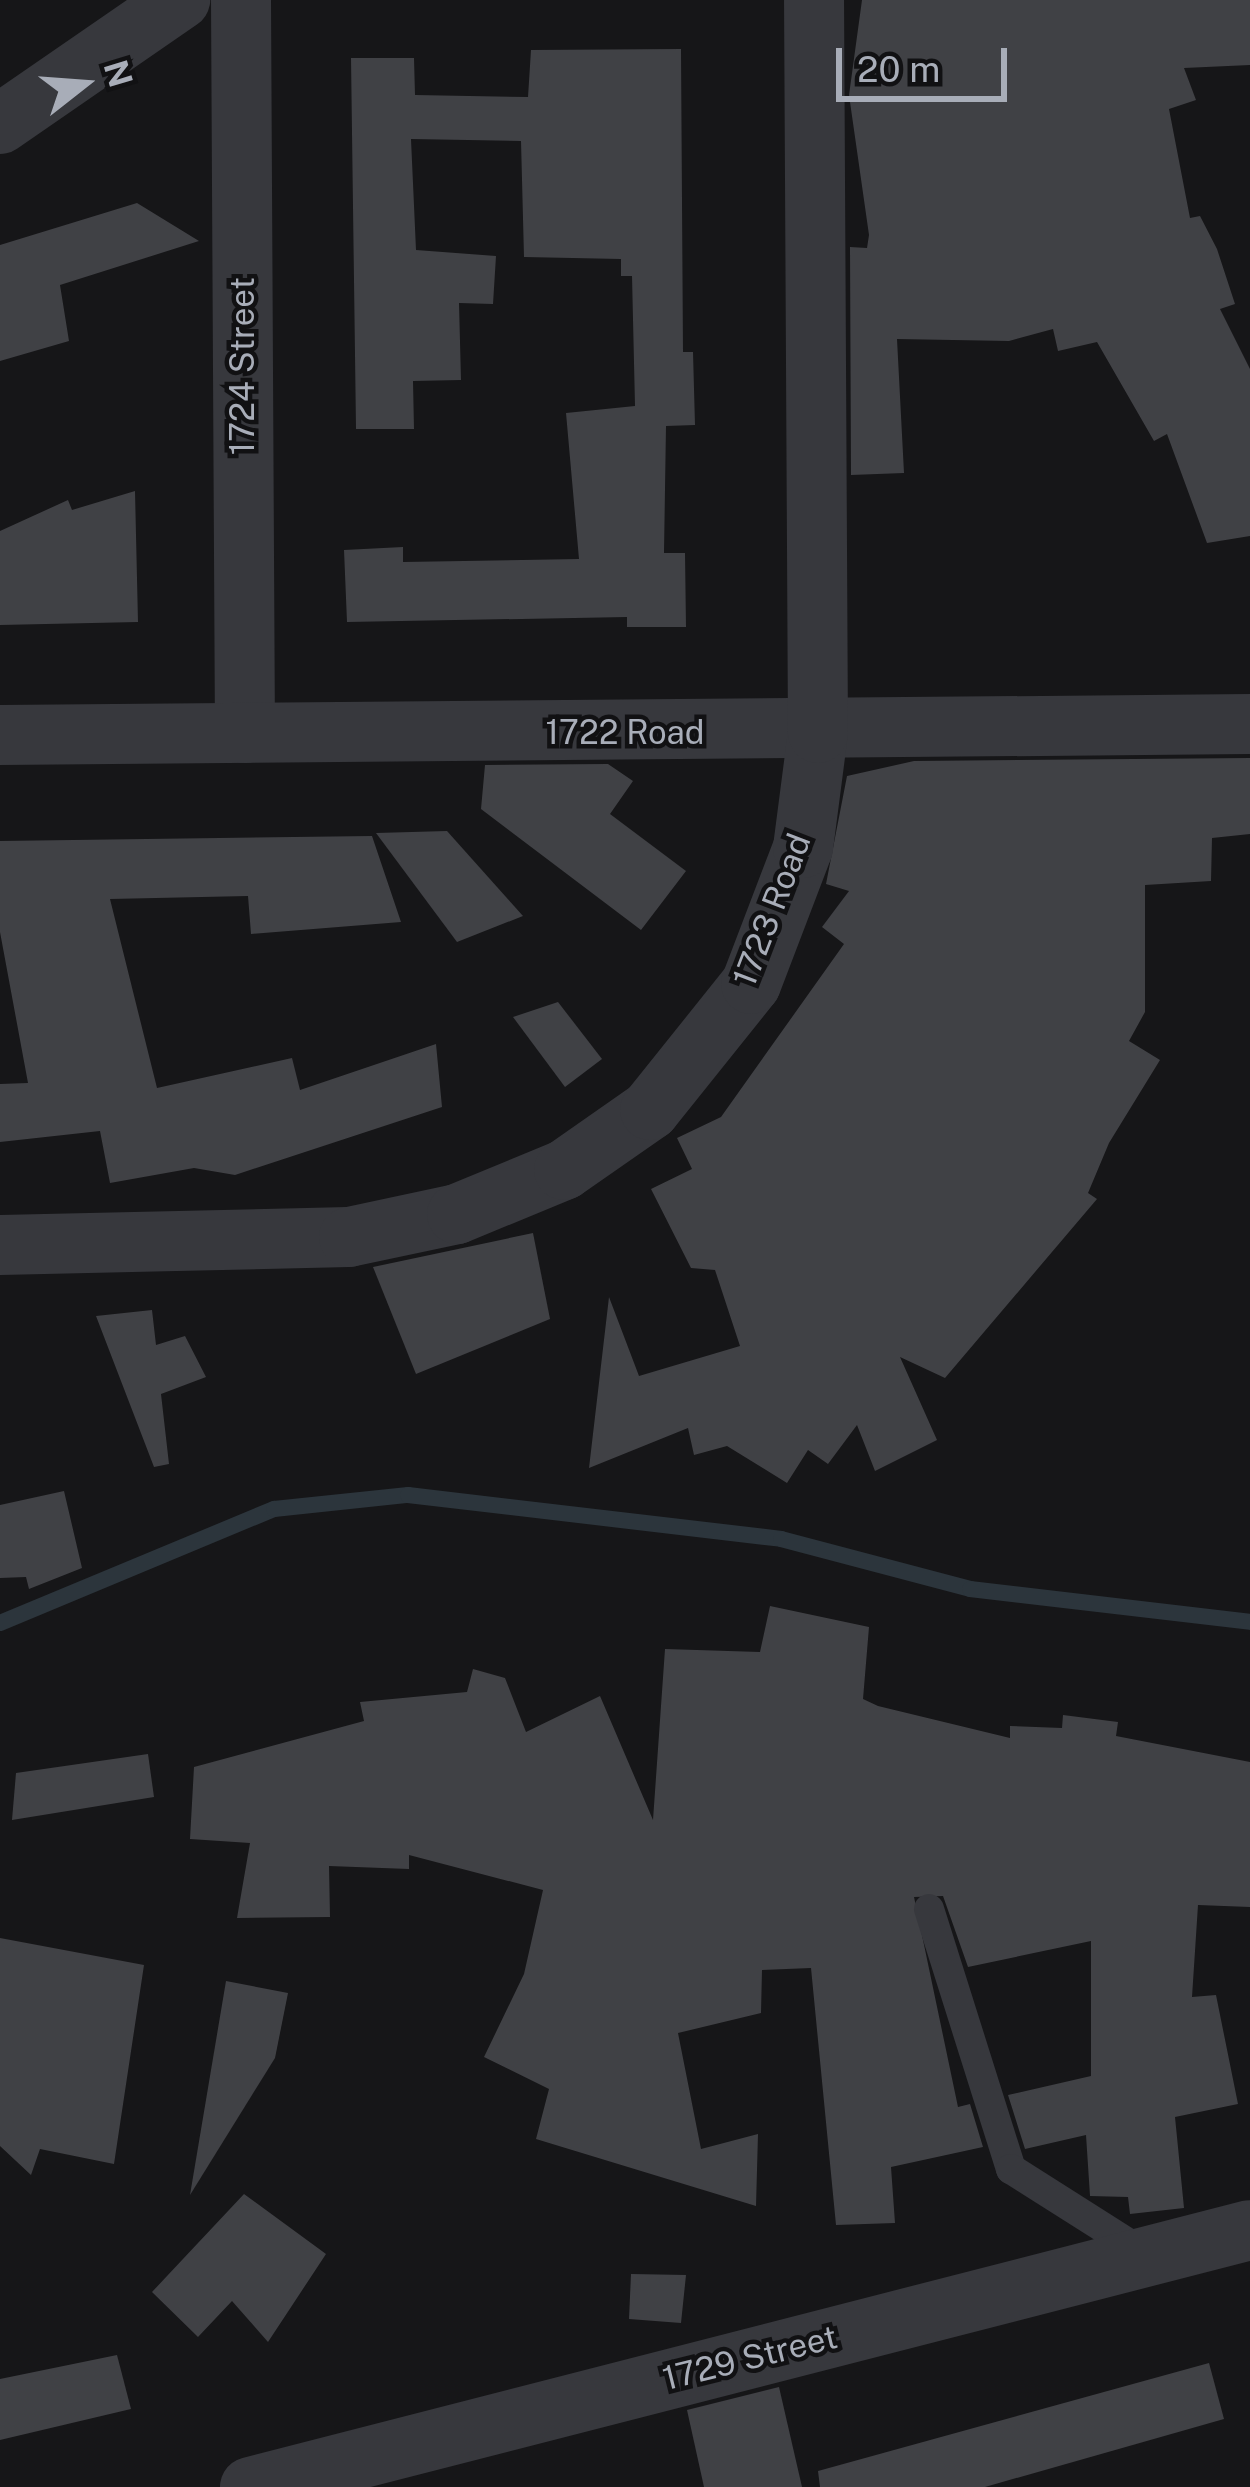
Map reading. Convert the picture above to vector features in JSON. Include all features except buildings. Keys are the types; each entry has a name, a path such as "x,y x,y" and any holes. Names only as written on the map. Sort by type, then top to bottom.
{"street":[{"path":"0,124 180,0"},
{"name":"1724 Street","path":"241,0 245,733"},
{"name":"1723 Road","path":"0,1245 349,1237 457,1214 564,1170 650,1110 751,984 802,848 818,733 814,0"},
{"name":"1722 Road","path":"0,735 818,733 1250,724"},
{"name":"1729 Street","path":"250,2487 1250,2230"}],"lane":[{"path":"929,1909 1011,2169 1148,2256"}],"waterway":[{"path":"0,1623 274,1509 408,1495 781,1539 970,1589 1250,1622"}]}
